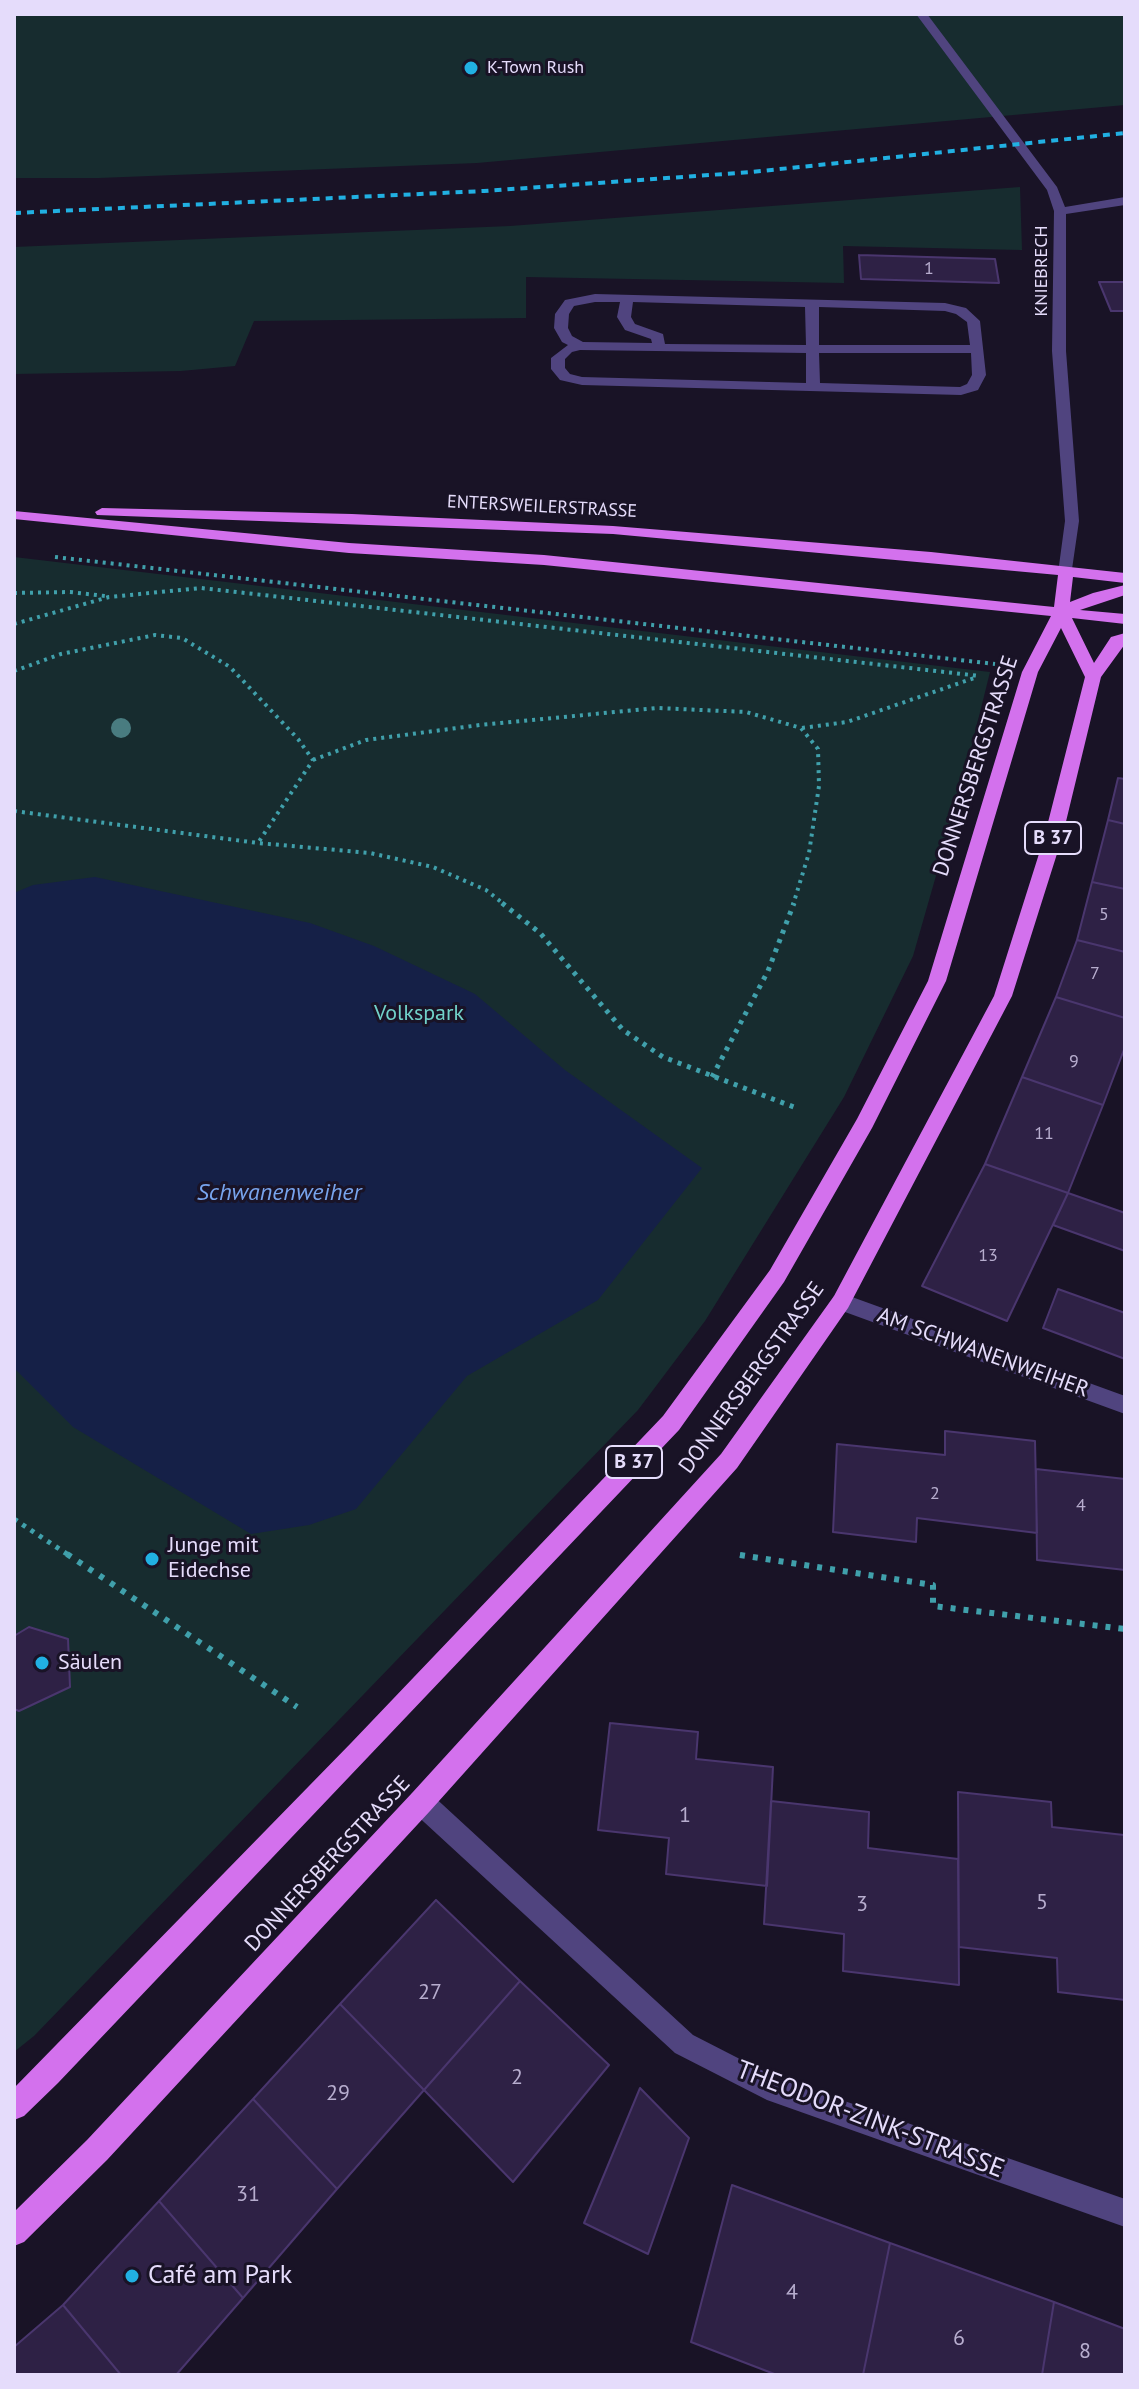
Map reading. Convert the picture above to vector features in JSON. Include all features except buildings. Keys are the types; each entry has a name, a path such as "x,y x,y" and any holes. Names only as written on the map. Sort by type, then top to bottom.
{"main road":[{"name":"ENTERSWEILERSTRASSE","path":"14,512 352,518 613,530 931,557 1125,578"},
{"name":"ENTERSWEILERSTRASSE","path":"14,512 349,548 544,560 1125,619"},
{"path":"1066,573 1061,612 1093,677"},
{"path":"1061,612 1098,596 1125,590"},
{"name":"DONNERSBERGSTRASSE","path":"14,2106 49,2074 671,1423 777,1276 865,1123 937,981 1030,672 1061,612"},
{"name":"DONNERSBERGSTRASSE","path":"14,2232 97,2150 421,1802 729,1461 841,1302 1003,996 1053,838 1093,677 1117,641 1125,638"}],"street":[{"name":"KNIEBRECH","path":"921,14 1053,190 1060,211 1059,351 1072,521 1066,573"},
{"path":"1060,211 1125,201"},
{"path":"580,346 567,339 561,328 562,314 570,303 595,298 627,298 945,307 961,311 973,321 977,349 979,375 973,387 961,391 582,381 565,377 558,369 558,358 567,349 580,346 977,349"},
{"path":"627,298 624,317 630,327 658,337 659,348"},
{"path":"812,303 813,387"},
{"name":"AM SCHWANENWEIHER","path":"841,1302 1125,1405"},
{"name":"THEODOR-ZINK-STRASSE","path":"421,1802 684,2044 767,2087 1125,2213"}],"path":[{"path":"46,556 982,661"},
{"path":"14,624 109,597 201,588 980,676 847,722 801,728 746,712 657,708 480,725 366,740 313,760 258,843"},
{"path":"14,593 70,592 109,597"},
{"path":"14,671 61,654 129,639 155,635 182,638 230,667 298,739 313,760"},
{"path":"712,1077 768,971 788,922 809,853 819,786 818,749 801,728"},
{"path":"14,811 258,843 370,853 433,867 486,890 540,933 623,1030 663,1057 799,1109"},
{"path":"14,1519 297,1707"},
{"path":"740,1555 933,1585 933,1606 1125,1629"}],"green space":[{"name":"K-Town Rush","path":"14,14 1125,14 1125,105 477,163 99,178 14,178"},
{"path":"1020,187 1022,250 843,246 844,283 526,277 526,318 254,321 235,366 181,371 14,374 14,247 510,226"},
{"name":"Volkspark","path":"14,557 990,672 962,785 913,956 844,1097 705,1321 638,1410 34,2036 14,2052"}],"water":[{"name":"Schwanenweiher","path":"95,877 310,923 374,946 475,994 565,1070 702,1168 598,1300 467,1376 356,1509 309,1525 251,1534 73,1427 14,1368 14,893 33,885"}],"railway":[{"path":"14,213 484,191 752,172 1125,133"}],"place":[{"name":"K-Town Rush","path":"471,68"},
{"name":"Junge mit Eidechse","path":"152,1559"},
{"name":"Säulen","path":"42,1663"},
{"name":"Café am Park","path":"132,2276"}]}
